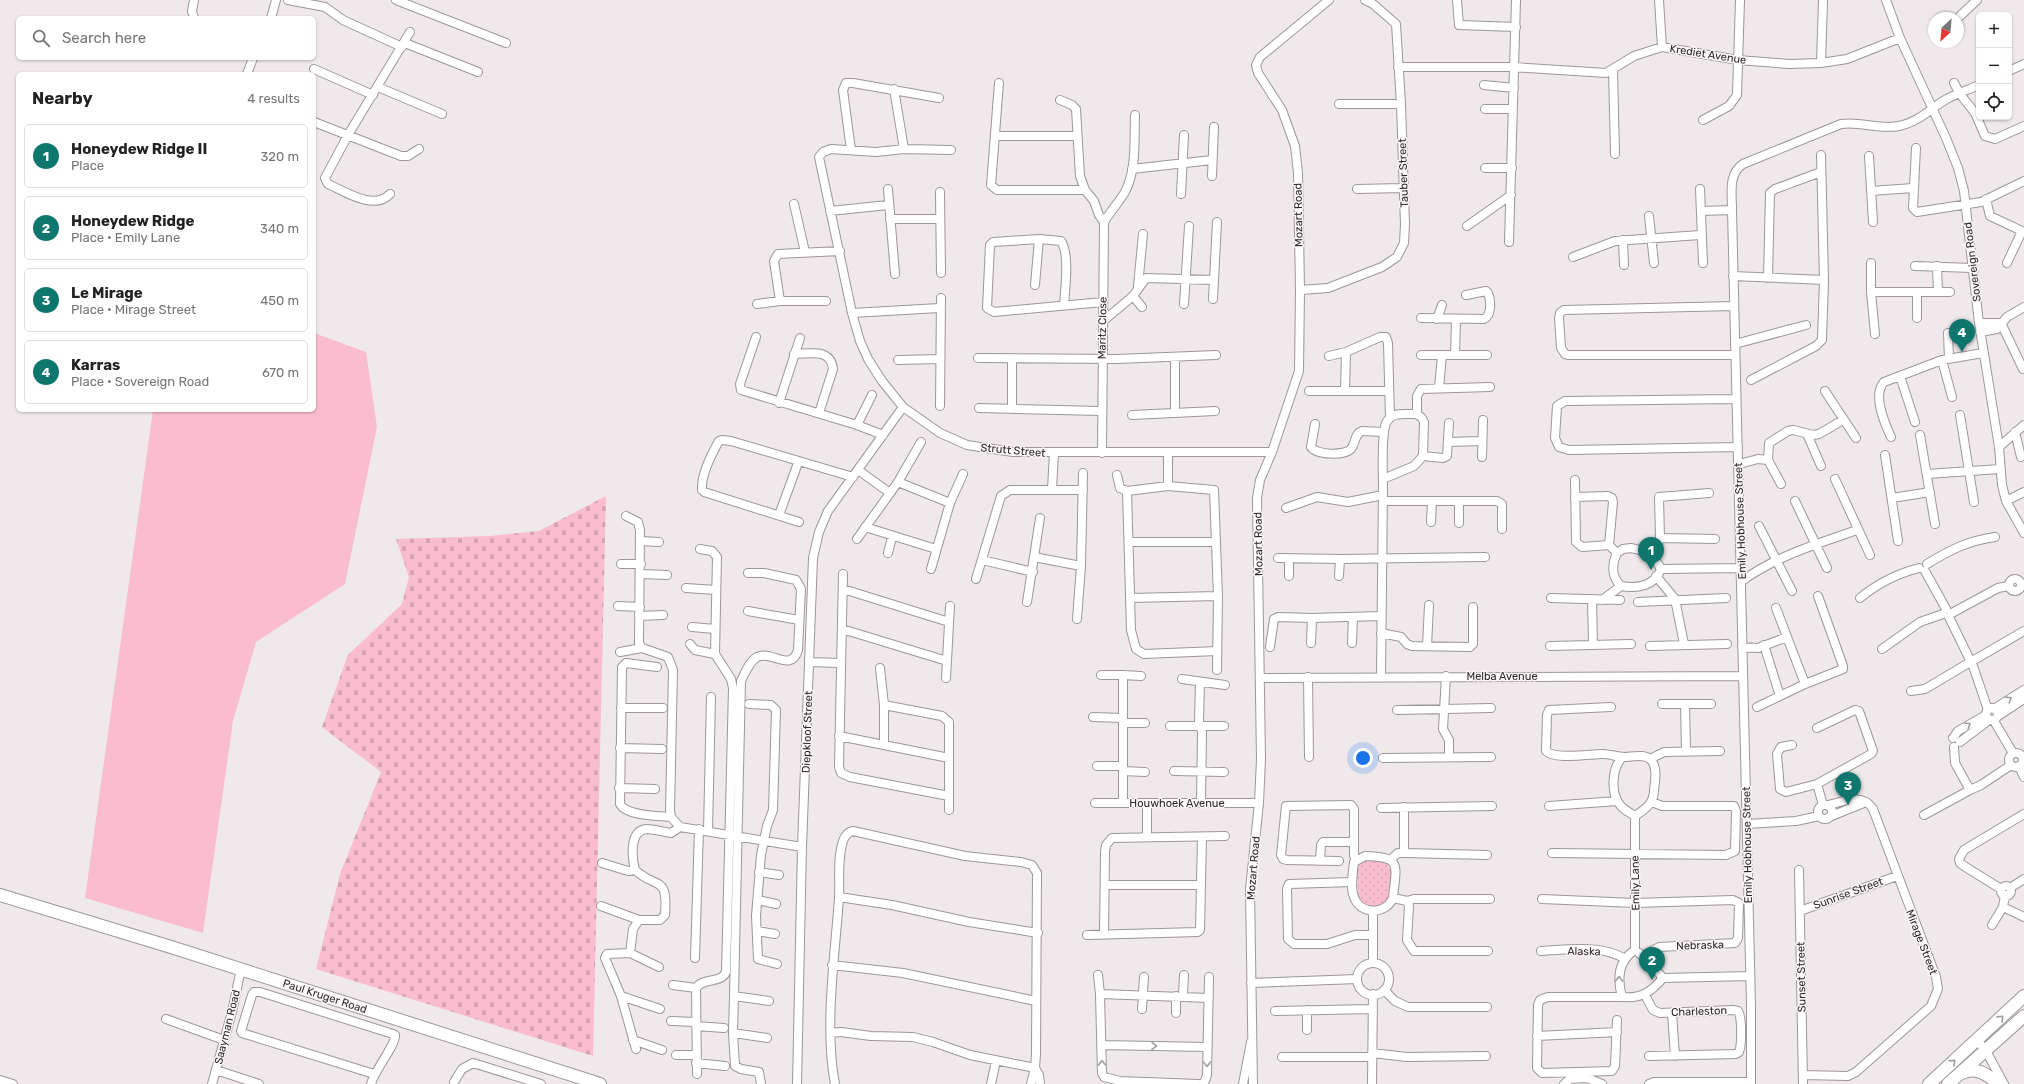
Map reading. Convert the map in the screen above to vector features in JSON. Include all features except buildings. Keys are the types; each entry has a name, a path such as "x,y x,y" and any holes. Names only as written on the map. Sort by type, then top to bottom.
{"street":[{"path":"193,16 192,11 194,0"},
{"path":"272,16 276,0"},
{"path":"288,0 326,3 343,20 404,45 478,72"},
{"path":"396,0 506,43"},
{"name":"Mozart Road","path":"1253,1084 1250,889 1259,803 1261,759 1261,678 1257,498 1260,480 1272,452 1298,371 1300,290 1298,173 1295,146 1282,110 1256,68 1260,57 1329,0"},
{"name":"Tauber Street","path":"1300,290 1328,288 1382,267 1397,257 1404,243 1405,224 1401,104 1396,24 1374,2 1364,0"},
{"path":"1457,0 1459,25 1516,27"},
{"path":"1509,242 1516,0"},
{"path":"1659,0 1662,47"},
{"path":"1703,120 1734,102 1738,95 1740,0"},
{"path":"1822,63 1823,0"},
{"name":"Sovereign Road","path":"1886,0 1900,38 1958,168 1964,191 1983,353 1999,447 2000,469 2006,501 2024,533"},
{"path":"1964,12 1977,0"},
{"path":"390,194 383,200 372,202 326,182 325,178 348,134 404,45 410,32"},
{"name":"Krediet Avenue","path":"1398,67 1514,67 1606,73 1613,70 1620,63 1634,56 1662,47 1738,60 1789,64 1822,63 1847,59 1900,38"},
{"path":"248,72 252,60"},
{"path":"2012,70 2024,64"},
{"path":"314,69 373,95"},
{"path":"1613,70 1615,154"},
{"path":"939,98 848,82 844,85 843,90 851,150 876,152 904,149 951,150"},
{"path":"999,83 996,136 990,185 993,189 1085,190"},
{"path":"1954,83 1960,94 1975,113 1986,136 1990,139 1995,139 2024,126"},
{"path":"1484,85 1514,88"},
{"name":"Emily Hobhouse Street","path":"1751,1083 1747,824 1742,676 1742,581 1732,210 1732,184 1734,174 1738,167 1744,164 1840,124 1849,123 1898,126 1919,119 1946,100 1976,86"},
{"path":"378,87 442,114"},
{"path":"894,89 904,149"},
{"path":"1060,100 1072,105 1076,109 1076,136 1080,176 1085,190 1094,201 1099,216 1104,222 1125,192 1132,169 1135,115"},
{"path":"1339,104 1401,104"},
{"path":"1485,109 1513,109"},
{"path":"316,123 348,134 400,156 408,156 419,149"},
{"path":"1212,176 1214,127"},
{"path":"1182,194 1184,135"},
{"path":"996,136 1076,136"},
{"path":"1916,148 1913,188 1914,211 1965,205 1986,199 2024,181"},
{"name":"Strutt Street","path":"851,150 831,150 823,152 819,160 840,251 852,313 860,341 868,359 882,381 903,407 940,433 967,445 1013,452 1272,452"},
{"path":"1751,380 1820,344 1822,340 1824,280 1821,155"},
{"path":"1869,156 1873,222"},
{"path":"1132,169 1212,160"},
{"path":"1485,168 1512,168"},
{"path":"1768,278 1770,193 1775,189 1821,172"},
{"path":"1357,189 1403,188"},
{"path":"1871,191 1913,188"},
{"path":"888,189 888,205 895,274"},
{"path":"1700,189 1700,235 1703,264"},
{"path":"940,192 941,273"},
{"path":"1467,226 1511,195"},
{"path":"1986,199 1990,216 2023,232 2007,263"},
{"path":"794,204 805,252"},
{"path":"830,211 888,205"},
{"path":"1701,211 1732,210"},
{"path":"1649,216 1654,263"},
{"path":"890,220 940,219"},
{"name":"Maritz Close","path":"1102,453 1101,411 1104,222"},
{"path":"1214,299 1216,222"},
{"path":"1184,304 1189,226"},
{"path":"1138,287 1143,234"},
{"path":"1573,257 1607,243 1623,240 1700,235"},
{"path":"1064,305 1065,246 1062,241 1040,240 993,242 990,245 987,308 994,312 1103,302"},
{"path":"1035,285 1040,240"},
{"path":"1623,240 1624,265"},
{"path":"780,301 775,257 778,254 840,251"},
{"path":"1871,263 1871,292 1875,334"},
{"path":"1915,266 1972,268"},
{"path":"1937,266 1938,292"},
{"path":"1734,276 1824,280"},
{"path":"1102,322 1132,296 1146,278 1214,280"},
{"path":"1421,318 1456,320 1484,319 1490,313 1488,293 1486,291 1466,295"},
{"path":"1871,292 1950,292"},
{"path":"1917,292 1917,318"},
{"path":"1132,296 1142,307"},
{"path":"940,406 939,308 941,298"},
{"path":"757,304 780,301 826,301"},
{"path":"1437,319 1442,306"},
{"path":"1734,306 1564,310 1560,313 1558,318 1561,348 1565,354 1735,355"},
{"path":"1980,328 2001,323 2024,307"},
{"path":"852,313 939,308"},
{"path":"1456,320 1456,355"},
{"path":"2001,323 2023,369"},
{"path":"1735,344 1806,325"},
{"path":"1948,333 1946,360 1952,397"},
{"path":"756,337 740,384 741,390 779,403 819,413 857,425 883,435"},
{"path":"1329,356 1346,352 1380,337 1386,337 1388,343 1390,418"},
{"path":"779,403 800,338"},
{"path":"1345,391 1346,352"},
{"path":"1891,437 1881,410 1879,390 1884,382 1946,360 1983,353"},
{"path":"794,354 823,354 828,356 832,362 833,369 819,413"},
{"path":"978,358 1102,359 1216,355"},
{"path":"1421,355 1487,355"},
{"path":"1439,388 1442,355"},
{"path":"1175,357 1175,413"},
{"path":"898,360 940,359"},
{"path":"1012,359 1012,409"},
{"path":"1900,376 1915,422"},
{"path":"1417,414 1418,392 1421,389 1490,387"},
{"path":"1309,391 1389,391"},
{"path":"1825,391 1842,420 1856,438"},
{"path":"857,425 872,395"},
{"path":"1736,399 1565,400 1557,406 1555,438 1559,447 1569,450 1738,447"},
{"name":"Diepkloof Street","path":"797,1084 802,847 813,558 819,532 828,511 903,407"},
{"path":"979,408 1101,411"},
{"path":"1132,415 1215,411"},
{"path":"1381,676 1381,558 1384,432 1386,422 1390,418 1398,414 1417,414 1422,417 1424,422 1423,456 1414,466 1383,479"},
{"path":"1960,415 1974,502"},
{"path":"1482,457 1483,420"},
{"path":"1781,484 1768,460 1768,446 1772,441 1788,431 1793,430 1807,434 1819,434 1842,420"},
{"path":"1423,456 1445,458 1449,423"},
{"path":"1315,424 1311,447 1319,453 1347,452 1353,447 1360,431 1384,432"},
{"path":"1999,447 2024,425"},
{"path":"1995,427 2014,433"},
{"path":"2014,433 2021,457"},
{"path":"1807,434 1821,466"},
{"path":"1920,435 1935,524"},
{"path":"799,522 704,492 701,487 709,462 719,441 722,440 798,463 853,477"},
{"path":"1448,442 1482,441"},
{"path":"857,539 898,482 922,442"},
{"path":"1052,489 1054,453"},
{"path":"1168,453 1168,486"},
{"path":"1885,455 1898,541"},
{"path":"1739,464 1758,459 1768,460"},
{"path":"779,515 798,463"},
{"path":"1927,474 2000,469"},
{"path":"858,470 890,493"},
{"path":"1077,619 1081,566 1083,473"},
{"path":"931,569 950,503 963,474"},
{"path":"1117,475 1120,488 1127,491 1168,486 1214,490 1218,596 1217,670"},
{"path":"1835,479 1857,530 1870,555"},
{"path":"1575,480 1576,542 1578,546 1609,545 1617,553"},
{"path":"898,482 950,503"},
{"path":"976,579 1001,496 1010,490 1083,490"},
{"path":"1127,491 1131,630 1138,651 1144,654 1217,651"},
{"path":"1892,498 1930,492"},
{"path":"2006,501 2024,492"},
{"path":"1684,644 1675,599 1658,573 1654,559 1660,538 1658,499 1660,495 1709,493"},
{"path":"1575,497 1608,496 1612,498 1613,502 1609,545"},
{"path":"1286,508 1317,497 1348,502 1383,498 1432,501 1500,502 1502,508 1502,529"},
{"path":"1431,522 1432,501"},
{"path":"1459,501 1460,523"},
{"path":"1795,501 1814,544 1827,568"},
{"path":"626,516 640,526 641,564 639,643 642,648"},
{"path":"1027,602 1033,572 1040,518"},
{"path":"1759,526 1792,590"},
{"path":"866,527 892,537 936,549"},
{"path":"1742,581 1756,571 1814,544 1857,530"},
{"path":"1860,598 1884,581 1902,572 1924,568 1956,546 1995,536"},
{"path":"888,554 892,537"},
{"path":"1660,538 1715,539"},
{"path":"641,541 659,542"},
{"path":"1129,542 1216,542"},
{"path":"697,1074 696,988 702,982 721,978 726,972 728,835 733,688 731,679 715,654 717,557 712,551 700,549"},
{"path":"1654,559 1639,549 1623,549 1617,553 1613,568 1614,576 1621,586 1632,588 1641,587 1647,584 1658,573 1741,568"},
{"path":"1034,557 1081,566"},
{"path":"1278,558 1340,559 1485,557"},
{"path":"1289,559 1289,576"},
{"path":"1339,576 1340,559"},
{"path":"982,560 1033,572"},
{"path":"621,564 641,564"},
{"path":"1924,568 1948,613 1971,662 1991,715 2013,753"},
{"path":"748,572 764,573 796,580 801,589 798,650 793,660 758,657 752,662 741,681 733,1033 735,1066 741,1069 759,1072 761,1076 760,1084"},
{"path":"640,574 667,575"},
{"path":"843,574 839,767 841,772 845,775 949,796"},
{"path":"1882,648 1920,622 1948,613 1998,588 2008,586 2013,592 2018,591 2021,587 2022,580"},
{"path":"1602,600 1621,586"},
{"path":"686,588 716,590"},
{"path":"843,589 949,622"},
{"path":"1130,598 1218,596"},
{"path":"1758,707 1805,684 1841,671 1844,666 1818,596"},
{"path":"1550,598 1620,600"},
{"path":"1638,602 1675,599 1726,598"},
{"path":"1592,599 1593,645"},
{"path":"1427,646 1429,605"},
{"path":"618,606 640,607"},
{"path":"946,678 950,606"},
{"path":"1381,633 1401,637 1409,646 1472,646 1473,608"},
{"path":"1776,608 1805,684"},
{"path":"748,611 799,620"},
{"path":"639,616 663,614"},
{"path":"1270,647 1274,619 1278,617 1312,618 1381,616"},
{"path":"1352,643 1353,617"},
{"path":"1311,643 1312,618"},
{"path":"692,627 715,629"},
{"path":"842,629 947,661"},
{"path":"1911,691 1925,689 2024,631"},
{"path":"1742,648 1758,648 1787,637"},
{"path":"690,644 695,650 715,654"},
{"path":"1550,646 1631,644"},
{"path":"1650,646 1727,644"},
{"path":"1764,645 1780,696"},
{"path":"620,652 642,648 662,654 668,657 671,662 670,810 671,817 680,827 802,847"},
{"path":"809,662 841,663"},
{"path":"658,667 626,663 623,665 620,748 620,804 625,810 633,813 671,817"},
{"path":"880,668 884,705 884,745"},
{"path":"1101,675 1141,676"},
{"path":"1123,675 1123,803"},
{"name":"Melba Avenue","path":"1261,678 1381,676 1742,676"},
{"path":"1446,676 1443,729 1449,740 1449,757"},
{"path":"1308,677 1308,757"},
{"path":"1182,679 1225,685"},
{"path":"1200,682 1199,722 1202,732 1201,803"},
{"path":"1970,790 1955,763 1955,742 2024,690"},
{"path":"708,831 711,697"},
{"path":"1991,715 2024,699"},
{"path":"749,704 771,705 776,710 773,810 763,841 759,872 757,931 758,959 777,964"},
{"path":"1662,704 1711,704"},
{"path":"1685,704 1686,751"},
{"path":"884,705 947,718 950,722 949,810"},
{"path":"1611,707 1549,710 1547,715 1546,751 1549,754 1557,756 1605,754 1623,757 1645,756 1650,759 1654,767 1655,775 1652,802 1635,816 1628,812 1617,801 1614,791 1615,769 1618,761 1623,757"},
{"path":"621,708 663,708"},
{"path":"1397,710 1491,708"},
{"path":"1792,745 1781,747 1777,754 1780,789 1786,792 1817,784 1871,754 1873,751 1859,711 1855,710 1817,728"},
{"path":"1093,718 1145,723"},
{"path":"1170,726 1224,726"},
{"path":"840,736 949,758"},
{"path":"620,748 662,749"},
{"path":"1650,759 1664,752 1720,751"},
{"path":"1924,815 2022,762 2023,756 2018,753 2013,753"},
{"path":"2013,753 2009,757 2024,778"},
{"path":"1383,758 1490,757"},
{"path":"1097,766 1145,772"},
{"path":"1174,771 1224,772"},
{"path":"1817,784 1825,805 1832,811 1829,817"},
{"path":"620,788 655,790"},
{"path":"1819,816 1818,810 1825,805 1855,799 1866,802"},
{"path":"1549,806 1617,801"},
{"path":"1552,853 1726,855 1735,851 1736,811 1734,806 1662,806 1652,802"},
{"path":"1747,824 1796,821 1819,816 1823,819 1866,802"},
{"name":"Mirage Street","path":"1803,1075 1848,1076 1856,1072 1931,1006 1938,989 1936,977 1873,809 1866,802"},
{"name":"Houwhoek Avenue","path":"1095,803 1259,803"},
{"path":"1147,803 1147,837"},
{"path":"1339,861 1287,860 1281,857 1287,805 1351,805 1354,809 1354,842 1356,861 1352,882 1353,896 1356,902 1366,911 1385,908 1391,903 1393,898 1394,864 1385,856 1365,856 1356,861"},
{"path":"1381,808 1492,806"},
{"path":"1404,807 1404,853"},
{"path":"2005,891 1964,866 1960,863 1959,858 1964,850 2024,814"},
{"name":"Emily Lane","path":"1635,816 1635,950"},
{"path":"635,870 633,847 636,835 641,830 647,829 671,833 680,827"},
{"path":"695,958 698,830"},
{"path":"835,1084 831,1033 832,965 839,897 839,873 842,842 849,832 859,832 965,856 1021,862 1032,865 1037,873 1038,933 1035,1068 1031,1084"},
{"path":"1104,934 1105,852 1108,841 1116,837 1225,836"},
{"path":"1086,935 1198,932 1200,930 1202,837"},
{"path":"1320,861 1321,845 1323,842 1354,842"},
{"path":"1390,859 1398,853 1487,855"},
{"path":"601,906 639,920 658,921 664,917 665,891 657,882 635,870 628,871 602,863"},
{"name":"Sunset Street","path":"1799,870 1803,1084"},
{"path":"759,872 779,875"},
{"name":"Sunrise Street","path":"1800,911 1897,876"},
{"path":"2005,891 2023,880"},
{"path":"1352,882 1289,884 1286,889 1288,939 1294,944 1327,944 1354,935 1373,935"},
{"path":"1105,886 1201,885"},
{"name":"Paul Kruger Road","path":"0,889 30,898 50,909"},
{"path":"1992,925 2003,907 2005,891"},
{"name":"Paul Kruger Road","path":"0,895 50,909 241,969 600,1084"},
{"path":"839,897 892,905 969,922 1038,933"},
{"path":"1393,898 1406,901 1414,899 1490,899"},
{"path":"1542,899 1635,903"},
{"path":"758,900 776,904"},
{"name":"Nebraska","path":"1635,903 1736,900 1739,903 1738,938 1735,943 1659,947 1643,956"},
{"path":"1406,901 1409,906 1407,940 1414,950 1488,951"},
{"path":"2003,907 2024,917"},
{"path":"1373,911 1373,963"},
{"path":"630,953 633,929 639,920"},
{"path":"757,931 775,934"},
{"name":"Alaska","path":"1541,951 1600,950 1614,953 1625,959"},
{"path":"1622,997 1619,985 1619,971 1625,959 1635,950 1643,956 1663,978"},
{"path":"636,1050 621,996 605,958 607,954 630,953 659,967"},
{"path":"1373,963 1383,967 1387,971 1389,981 1384,990 1373,994 1361,989 1357,979 1363,966 1373,963"},
{"path":"832,965 903,973 1036,1001"},
{"name":"Saayman Road","path":"212,1084 241,969"},
{"path":"1098,975 1100,994 1102,1073 1108,1079 1120,1083 1198,1084"},
{"path":"1176,1013 1184,975"},
{"path":"1617,1020 1615,1066 1612,1071 1542,1073 1537,1068 1536,1036 1538,1006 1542,999 1633,998 1645,995 1663,978 1750,976"},
{"path":"1142,1009 1144,977"},
{"path":"1202,1084 1206,1081 1207,1075 1209,977"},
{"path":"1251,983 1357,979"},
{"path":"673,986 696,988"},
{"path":"1384,990 1394,1001 1408,1008 1487,1007"},
{"path":"371,1084 374,1074 395,1042 395,1035 267,994 257,992 252,995 241,1026 242,1034 374,1074"},
{"path":"1100,994 1209,998"},
{"path":"1372,1084 1373,994"},
{"name":"Charleston","path":"1645,995 1653,1010 1660,1013 1738,1011 1740,1016 1741,1045 1739,1052 1732,1055 1675,1056"},
{"path":"621,996 660,1010"},
{"path":"734,996 769,1001"},
{"path":"1929,1084 2024,996"},
{"path":"1275,1011 1373,1009"},
{"path":"1307,1010 1307,1030"},
{"path":"1649,1056 1675,1056 1672,1013"},
{"path":"1948,1084 2024,1016"},
{"path":"166,1019 224,1040"},
{"path":"671,1021 724,1028"},
{"path":"831,1033 840,1032 871,1036 913,1037 933,1042 970,1055 1035,1068"},
{"path":"1536,1036 1617,1032"},
{"path":"733,1033 767,1038"},
{"name":"Mozart Road","path":"1243,1084 1252,1037"},
{"path":"633,1040 662,1050"},
{"path":"1977,1040 1986,1051 2004,1084"},
{"path":"1101,1045 1207,1047"},
{"path":"676,1055 725,1066"},
{"path":"1282,1057 1372,1055 1407,1057 1486,1056"},
{"path":"991,1084 996,1061"},
{"path":"454,1082 462,1069 473,1063 535,1083"},
{"path":"1035,1068 1039,1075 1040,1084"},
{"path":"216,1070 259,1084"},
{"path":"1959,1075 1969,1070 1975,1070 1986,1074 2000,1084"},
{"path":"1564,1084 1570,1079 1587,1078 1602,1084"},
{"path":"0,1080 12,1084"},
{"path":"1649,1084 1654,1082 1751,1083"}],"green space":[{"path":"316,334 366,352 377,427 345,584 256,642 233,721 203,933 85,898 153,412 316,412"},
{"path":"606,496 593,1056 316,969 340,874 381,772 322,727 348,655 402,604 409,577 396,539 489,536 539,531"},
{"path":"1385,860 1390,868 1392,878 1388,898 1384,904 1377,907 1368,905 1358,897 1357,865 1359,861"}],"place":[{"name":"Karras","path":"1962,352"},
{"name":"Honeydew Ridge II","path":"1651,570"},
{"name":"Le Mirage","path":"1848,805"},
{"name":"Honeydew Ridge","path":"1652,980"}]}
